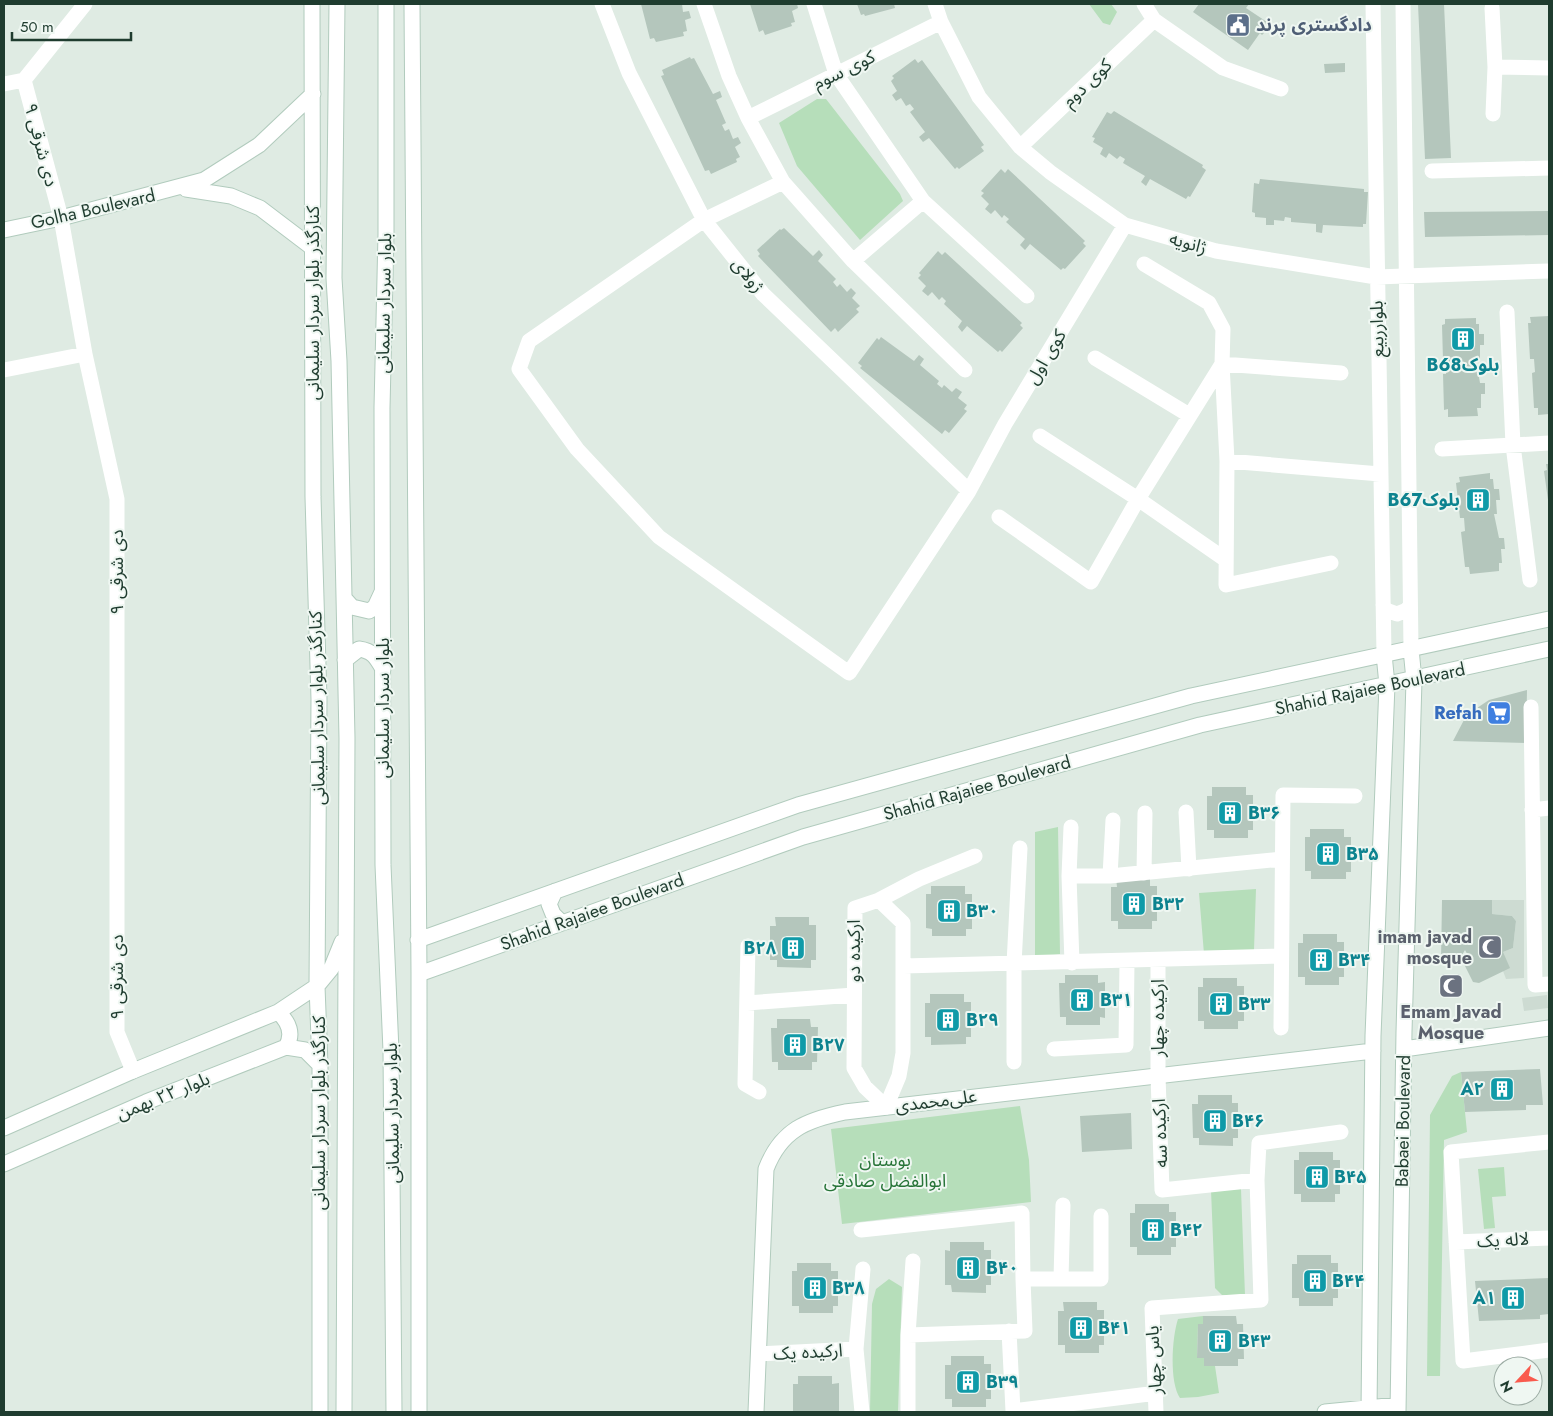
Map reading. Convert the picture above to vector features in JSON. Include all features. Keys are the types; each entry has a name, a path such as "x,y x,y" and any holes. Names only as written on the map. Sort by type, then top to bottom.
{"street":[{"path":"4,84 24,80 85,4"},
{"name":"کنارگذر بلوار سردار سلیمانی","path":"312,4 314,250 313,497 319,699 317,986 320,1065 320,1412"},
{"name":"بلوار سردار سلیمانی","path":"337,4 334,278 345,660 344,1412"},
{"name":"بلوار سردار سلیمانی","path":"386,4 385,262 382,408 383,865 391,1051 394,1412"},
{"path":"412,4 419,974 419,1412"},
{"name":"ژولای","path":"602,4 629,74 704,220 763,294 969,491"},
{"path":"704,4 729,76 748,118 784,182 852,261 966,370"},
{"path":"814,4 836,74 923,201 1027,296"},
{"name":"ژانویه","path":"935,4 941,22 979,97 1020,147 1050,172 1126,225 1216,251 1376,277 1549,271"},
{"path":"1144,4 1154,20 1224,68 1281,88"},
{"name":"بلوارربیع","path":"1373,4 1380,474 1384,654 1387,685"},
{"name":"بلوارربیع","path":"1403,4 1410,605 1414,680"},
{"path":"1492,8 1495,67 1493,114"},
{"name":"کوی دوم","path":"1020,147 1154,20"},
{"name":"کوی سوم","path":"748,118 941,22"},
{"path":"1495,67 1549,68"},
{"name":"۹ دی شرقی","path":"24,80 61,218 85,354 117,498 117,1032 133,1071"},
{"name":"Golha Boulevard","path":"4,230 182,188 204,180 238,160 288,119 313,94"},
{"path":"1432,172 1549,168"},
{"path":"704,220 784,182"},
{"name":"Golha Boulevard","path":"182,188 231,196 260,208 314,250"},
{"path":"852,261 923,201"},
{"name":"کوی اول","path":"704,220 529,341 519,369 577,449 658,537 849,673 969,491 1005,424 1126,225"},
{"path":"385,262 413,262"},
{"path":"1144,264 1209,303 1223,329 1222,364 1227,461 1226,585 1330,563"},
{"path":"1507,312 1513,445 1530,580"},
{"path":"4,370 85,354"},
{"path":"1095,358 1189,416"},
{"path":"1222,364 1341,373"},
{"path":"999,517 1091,582 1138,499 1222,364"},
{"path":"1040,436 1138,499 1226,560"},
{"path":"1442,449 1549,443"},
{"path":"1227,461 1380,474"},
{"path":"344,598 352,607 370,611 375,607 383,592"},
{"path":"1383,605 1386,610 1397,614 1407,610 1410,605"},
{"name":"Shahid Rajaiee Boulevard","path":"418,940 798,805 1191,696 1549,619"},
{"path":"345,660 359,649 366,650 375,654 383,668"},
{"name":"Shahid Rajaiee Boulevard","path":"419,974 812,834 1200,725 1414,680 1549,649"},
{"name":"Babaei Boulevard","path":"1398,1409 1404,1049 1414,680"},
{"name":"Babaei Boulevard","path":"1369,1410 1373,1051 1387,685"},
{"path":"1531,707 1532,810 1542,934 1535,985 1549,984"},
{"path":"1385,733 1392,727 1398,726 1404,727 1412,734"},
{"path":"1281,1028 1283,795 1355,796"},
{"path":"1532,810 1549,808"},
{"path":"1186,812 1189,869"},
{"path":"1144,873 1145,813"},
{"path":"1110,876 1113,820"},
{"path":"1071,827 1069,876 1072,963"},
{"path":"1014,1062 1014,964 1020,848"},
{"path":"879,900 919,879 975,856"},
{"path":"1069,876 1110,876 1282,859"},
{"path":"555,891 549,904 553,914 562,923"},
{"name":"ارکیده دو","path":"879,900 903,923 903,1052 900,1076 886,1107 865,1087 854,1068 855,908 879,900"},
{"name":"بلوار ۲۲ بهمن","path":"4,1128 133,1071 278,1012 317,986 331,969 346,935"},
{"path":"748,946 745,1084 759,1092"},
{"path":"903,966 1127,962 1282,956"},
{"name":"ارکیده چهار","path":"1158,960 1158,1076"},
{"path":"1054,1049 1126,1045 1127,962"},
{"path":"747,1003 854,995"},
{"path":"278,1012 288,1024 290,1032 290,1040 286,1047 304,1050 320,1065"},
{"path":"1404,1049 1549,1028"},
{"name":"بلوار ۲۲ بهمن","path":"4,1164 146,1102 286,1047"},
{"name":"علی‌محمدی","path":"756,1412 766,1168 773,1151 798,1128 818,1118 886,1107 1373,1051"},
{"name":"ارکیده سه","path":"1158,1076 1162,1190 1257,1180"},
{"path":"1257,1180 1259,1143 1341,1132"},
{"path":"1549,1142 1451,1152 1463,1361 1549,1350"},
{"name":"یاس چهار","path":"1156,1412 1157,1393 1152,1308 1261,1300 1257,1180"},
{"path":"1061,1279 1063,1205"},
{"path":"861,1230 1022,1213 1025,1331 908,1335"},
{"path":"1023,1279 1101,1279 1100,1216"},
{"name":"لاله یک","path":"1456,1242 1549,1238"},
{"path":"908,1412 908,1335 913,1261"},
{"path":"862,1412 856,1350 863,1269"},
{"path":"1009,1331 1013,1411 1157,1393"},
{"name":"ارکیده یک","path":"759,1354 856,1350"},
{"path":"411,1412 419,1396"},
{"path":"1325,1412 1398,1409"}],"shaded area":[{"path":"1492,900 1524,900 1524,978 1506,979 1503,971 1503,952 1513,948 1516,921 1512,916 1492,914"},
{"path":"1547,995 1548,1008 1524,1011 1522,998"}],"green space":[{"path":"1089,4 1111,4 1117,12 1110,25 1103,23"},
{"path":"817,99 826,99 900,194 903,201 860,240 797,166 779,123"},
{"path":"1058,827 1060,954 1035,958 1035,832"},
{"path":"1256,889 1254,950 1204,954 1199,893"},
{"path":"1461,1072 1467,1132 1444,1140 1440,1376 1427,1376 1430,1115 1452,1076"},
{"name":"بوستان ابوالفضل صادقی","path":"1020,1106 1029,1160 1031,1202 842,1224 831,1129"},
{"path":"1504,1167 1506,1196 1492,1197 1495,1228 1484,1229 1478,1169"},
{"path":"1241,1189 1245,1295 1222,1295 1215,1288 1211,1190"},
{"path":"889,1279 902,1287 898,1412 870,1412 872,1304 876,1289"},
{"path":"1203,1316 1203,1324 1198,1325 1197,1358 1204,1358 1204,1366 1215,1366 1219,1393 1180,1398 1174,1381 1173,1371 1174,1337 1178,1319"}],"building":[{"path":"641,4 682,4 683,12 689,11 691,18 685,20 687,31 683,32 684,36 656,42 654,38 650,39"},
{"path":"750,4 797,4 798,8 792,11 795,22 791,23 792,26 765,35 763,30 759,32"},
{"path":"857,4 894,4 895,8 865,16 864,14 861,15"},
{"name":"دادگستری پرند","path":"1199,4 1249,4 1246,8 1267,22 1261,31 1264,33 1262,35 1260,33 1248,50 1193,12"},
{"path":"1418,4 1444,4 1451,158 1425,159"},
{"path":"690,57 691,59 694,58 713,94 720,91 722,97 716,100 726,123 722,125 725,131 729,129 733,139 738,137 741,143 735,147 740,157 736,159 737,162 711,174 709,170 705,171 661,76 664,75 662,70"},
{"path":"915,59 918,63 922,60 984,145 981,147 984,151 959,169 957,167 955,169 929,138 923,142 919,137 925,132 910,112 914,109 910,104 906,106 901,98 896,101 892,95 897,91 891,81 894,78 892,76"},
{"path":"1345,63 1345,72 1325,73 1324,64"},
{"path":"1114,111 1203,165 1202,167 1206,170 1190,197 1188,196 1186,199 1150,179 1146,186 1141,182 1145,176 1123,163 1125,159 1120,156 1117,159 1109,153 1106,158 1100,154 1103,148 1093,142 1095,138 1092,137 1107,112 1111,114"},
{"path":"1001,169 1005,173 1008,169 1085,241 1083,243 1086,246 1065,269 1061,270 1030,244 1025,250 1020,245 1025,239 1006,222 1009,219 1004,215 1002,218 995,210 991,214 985,209 989,204 981,196 984,193 981,191"},
{"path":"1260,179 1364,189 1364,192 1368,192 1366,224 1363,224 1363,227 1323,225 1322,233 1316,232 1316,224 1291,222 1291,218 1285,217 1284,221 1274,220 1274,225 1266,225 1266,218 1255,217 1255,213 1252,212 1254,183 1259,184"},
{"path":"1549,211 1549,235 1425,237 1424,212"},
{"path":"784,228 813,256 819,250 823,255 818,261 836,279 833,282 837,287 840,284 847,292 851,288 856,293 852,298 860,306 856,309 859,312 838,332 835,328 831,332 758,256 760,254 757,250 780,229"},
{"path":"938,251 942,255 945,252 1022,323 1020,325 1023,328 1002,352 1000,350 998,352 967,326 962,332 958,327 962,321 944,304 946,301 942,297 939,300 932,292 928,296 922,291 926,286 918,278 921,275 919,273"},
{"path":"1549,316 1549,414 1538,415 1538,408 1534,408 1532,373 1535,372 1534,359 1530,359 1528,323 1531,323 1530,317"},
{"path":"1476,318 1476,324 1479,324 1479,334 1484,334 1484,345 1480,345 1480,359 1476,359 1480,383 1485,383 1485,394 1481,394 1481,408 1477,408 1478,416 1448,417 1448,409 1444,410 1443,374 1446,374 1447,360 1443,360 1442,325 1445,324 1445,319"},
{"path":"881,337 914,361 919,355 924,359 920,365 939,381 937,384 942,388 944,385 952,392 956,388 962,392 958,398 967,405 964,409 967,411 949,433 945,430 942,434 860,368 862,366 858,363 877,338 879,340"},
{"path":"1546,464 1549,464 1548,500 1544,471 1547,470"},
{"path":"1490,473 1494,489 1499,489 1500,500 1496,500 1497,514 1494,514 1499,538 1504,538 1505,549 1501,549 1502,563 1499,563 1499,571 1470,574 1469,567 1465,567 1461,532 1465,531 1464,518 1460,518 1456,483 1460,482 1459,477"},
{"name":"Refah","path":"1527,690 1526,743 1453,741 1465,718 1477,708 1489,700"},
{"name":"B۳۶","path":"1212,787 1246,787 1246,795 1253,795 1253,830 1248,830 1248,838 1214,838 1214,830 1207,830 1207,796 1212,796"},
{"name":"B۳۵","path":"1310,829 1344,829 1344,837 1351,837 1351,872 1346,872 1346,879 1311,879 1311,871 1305,871 1305,837 1310,837"},
{"name":"B۳۲","path":"1116,878 1150,878 1150,886 1157,886 1157,921 1152,921 1152,929 1118,929 1118,921 1111,921 1111,887 1117,887"},
{"name":"B۳۰","path":"931,886 965,886 965,894 972,894 972,929 966,929 966,936 932,936 932,929 926,928 926,894 931,894"},
{"path":"1442,900 1492,900 1492,914 1512,916 1516,921 1513,948 1503,952 1510,968 1479,983 1473,982 1464,964 1471,961 1465,950 1459,960 1441,961"},
{"name":"B۲۸","path":"775,917 809,917 809,925 816,925 816,960 811,960 811,968 777,967 777,960 770,960 770,926 776,926"},
{"name":"B۳۴","path":"1303,934 1337,934 1337,942 1344,942 1344,977 1339,977 1339,985 1305,985 1305,977 1298,977 1298,943 1303,943"},
{"name":"B۳۱","path":"1065,975 1098,975 1098,983 1105,982 1105,1018 1100,1017 1100,1025 1066,1025 1066,1017 1060,1017 1059,983 1065,983"},
{"name":"B۳۳","path":"1203,978 1237,978 1237,986 1244,986 1244,1021 1238,1021 1238,1029 1204,1029 1204,1021 1198,1021 1198,987 1203,987"},
{"name":"B۲۹","path":"930,994 964,994 964,1002 971,1002 971,1037 966,1037 966,1044 931,1045 931,1037 925,1037 925,1003 930,1003"},
{"name":"B۲۷","path":"777,1019 810,1019 811,1027 818,1027 817,1062 812,1062 812,1070 778,1070 778,1062 772,1062 771,1028 777,1028"},
{"name":"A۲","path":"1540,1069 1543,1105 1526,1105 1526,1110 1465,1112 1461,1072"},
{"name":"B۴۶","path":"1198,1095 1232,1095 1232,1103 1238,1103 1238,1138 1233,1138 1233,1146 1199,1145 1199,1138 1193,1138 1192,1104 1198,1104"},
{"path":"1131,1113 1132,1149 1082,1152 1080,1116"},
{"name":"B۴۵","path":"1299,1152 1333,1152 1333,1160 1340,1160 1340,1194 1335,1194 1335,1202 1301,1202 1301,1194 1294,1194 1294,1160 1299,1160"},
{"name":"B۴۲","path":"1135,1204 1169,1204 1169,1212 1176,1212 1176,1247 1171,1247 1171,1255 1137,1255 1137,1247 1130,1247 1130,1213 1135,1213"},
{"name":"B۴۰","path":"950,1242 984,1242 984,1250 991,1250 991,1285 986,1285 986,1293 952,1292 951,1285 945,1285 945,1250 950,1251"},
{"name":"B۴۴","path":"1297,1255 1331,1255 1331,1263 1338,1263 1338,1298 1333,1298 1333,1306 1299,1306 1299,1298 1292,1298 1292,1264 1297,1264"},
{"name":"B۳۸","path":"797,1263 831,1263 831,1271 838,1271 838,1306 833,1306 833,1313 799,1313 799,1306 792,1306 792,1271 797,1271"},
{"name":"A۱","path":"1549,1278 1549,1314 1540,1315 1540,1319 1479,1321 1475,1281"},
{"name":"B۴۱","path":"1063,1302 1097,1302 1097,1310 1104,1310 1104,1345 1099,1345 1099,1353 1065,1353 1065,1345 1058,1345 1058,1311 1064,1311"},
{"name":"B۴۳","path":"1203,1316 1236,1316 1237,1324 1243,1324 1244,1359 1238,1359 1238,1366 1204,1366 1204,1358 1197,1358 1198,1324 1203,1324"},
{"name":"B۳۹","path":"951,1356 984,1356 984,1364 991,1364 991,1399 986,1399 986,1407 952,1407 952,1399 945,1399 945,1365 951,1365"},
{"path":"798,1376 832,1376 832,1384 839,1383 839,1412 793,1412 793,1384 798,1384"}],"place":[{"name":"دادگستری پرند","path":"1238,25"},
{"name":"B68بلوک","path":"1463,339"},
{"name":"B67بلوک","path":"1478,500"},
{"name":"Refah","path":"1499,713"},
{"name":"B۳۶","path":"1230,813"},
{"name":"B۳۵","path":"1328,854"},
{"name":"B۳۲","path":"1134,904"},
{"name":"B۳۰","path":"949,911"},
{"name":"imam javad mosque","path":"1490,947"},
{"name":"B۲۸","path":"793,948"},
{"name":"B۳۴","path":"1321,960"},
{"name":"Emam Javad Mosque","path":"1451,986"},
{"name":"B۳۱","path":"1082,1000"},
{"name":"B۳۳","path":"1221,1004"},
{"name":"B۲۹","path":"948,1020"},
{"name":"B۲۷","path":"795,1045"},
{"name":"A۲","path":"1502,1089"},
{"name":"B۴۶","path":"1215,1121"},
{"name":"B۴۵","path":"1317,1177"},
{"name":"B۴۲","path":"1153,1230"},
{"name":"B۴۰","path":"968,1268"},
{"name":"B۴۴","path":"1315,1281"},
{"name":"B۳۸","path":"815,1288"},
{"name":"A۱","path":"1513,1298"},
{"name":"B۴۱","path":"1081,1328"},
{"name":"B۴۳","path":"1220,1341"},
{"name":"B۳۹","path":"968,1382"}]}
